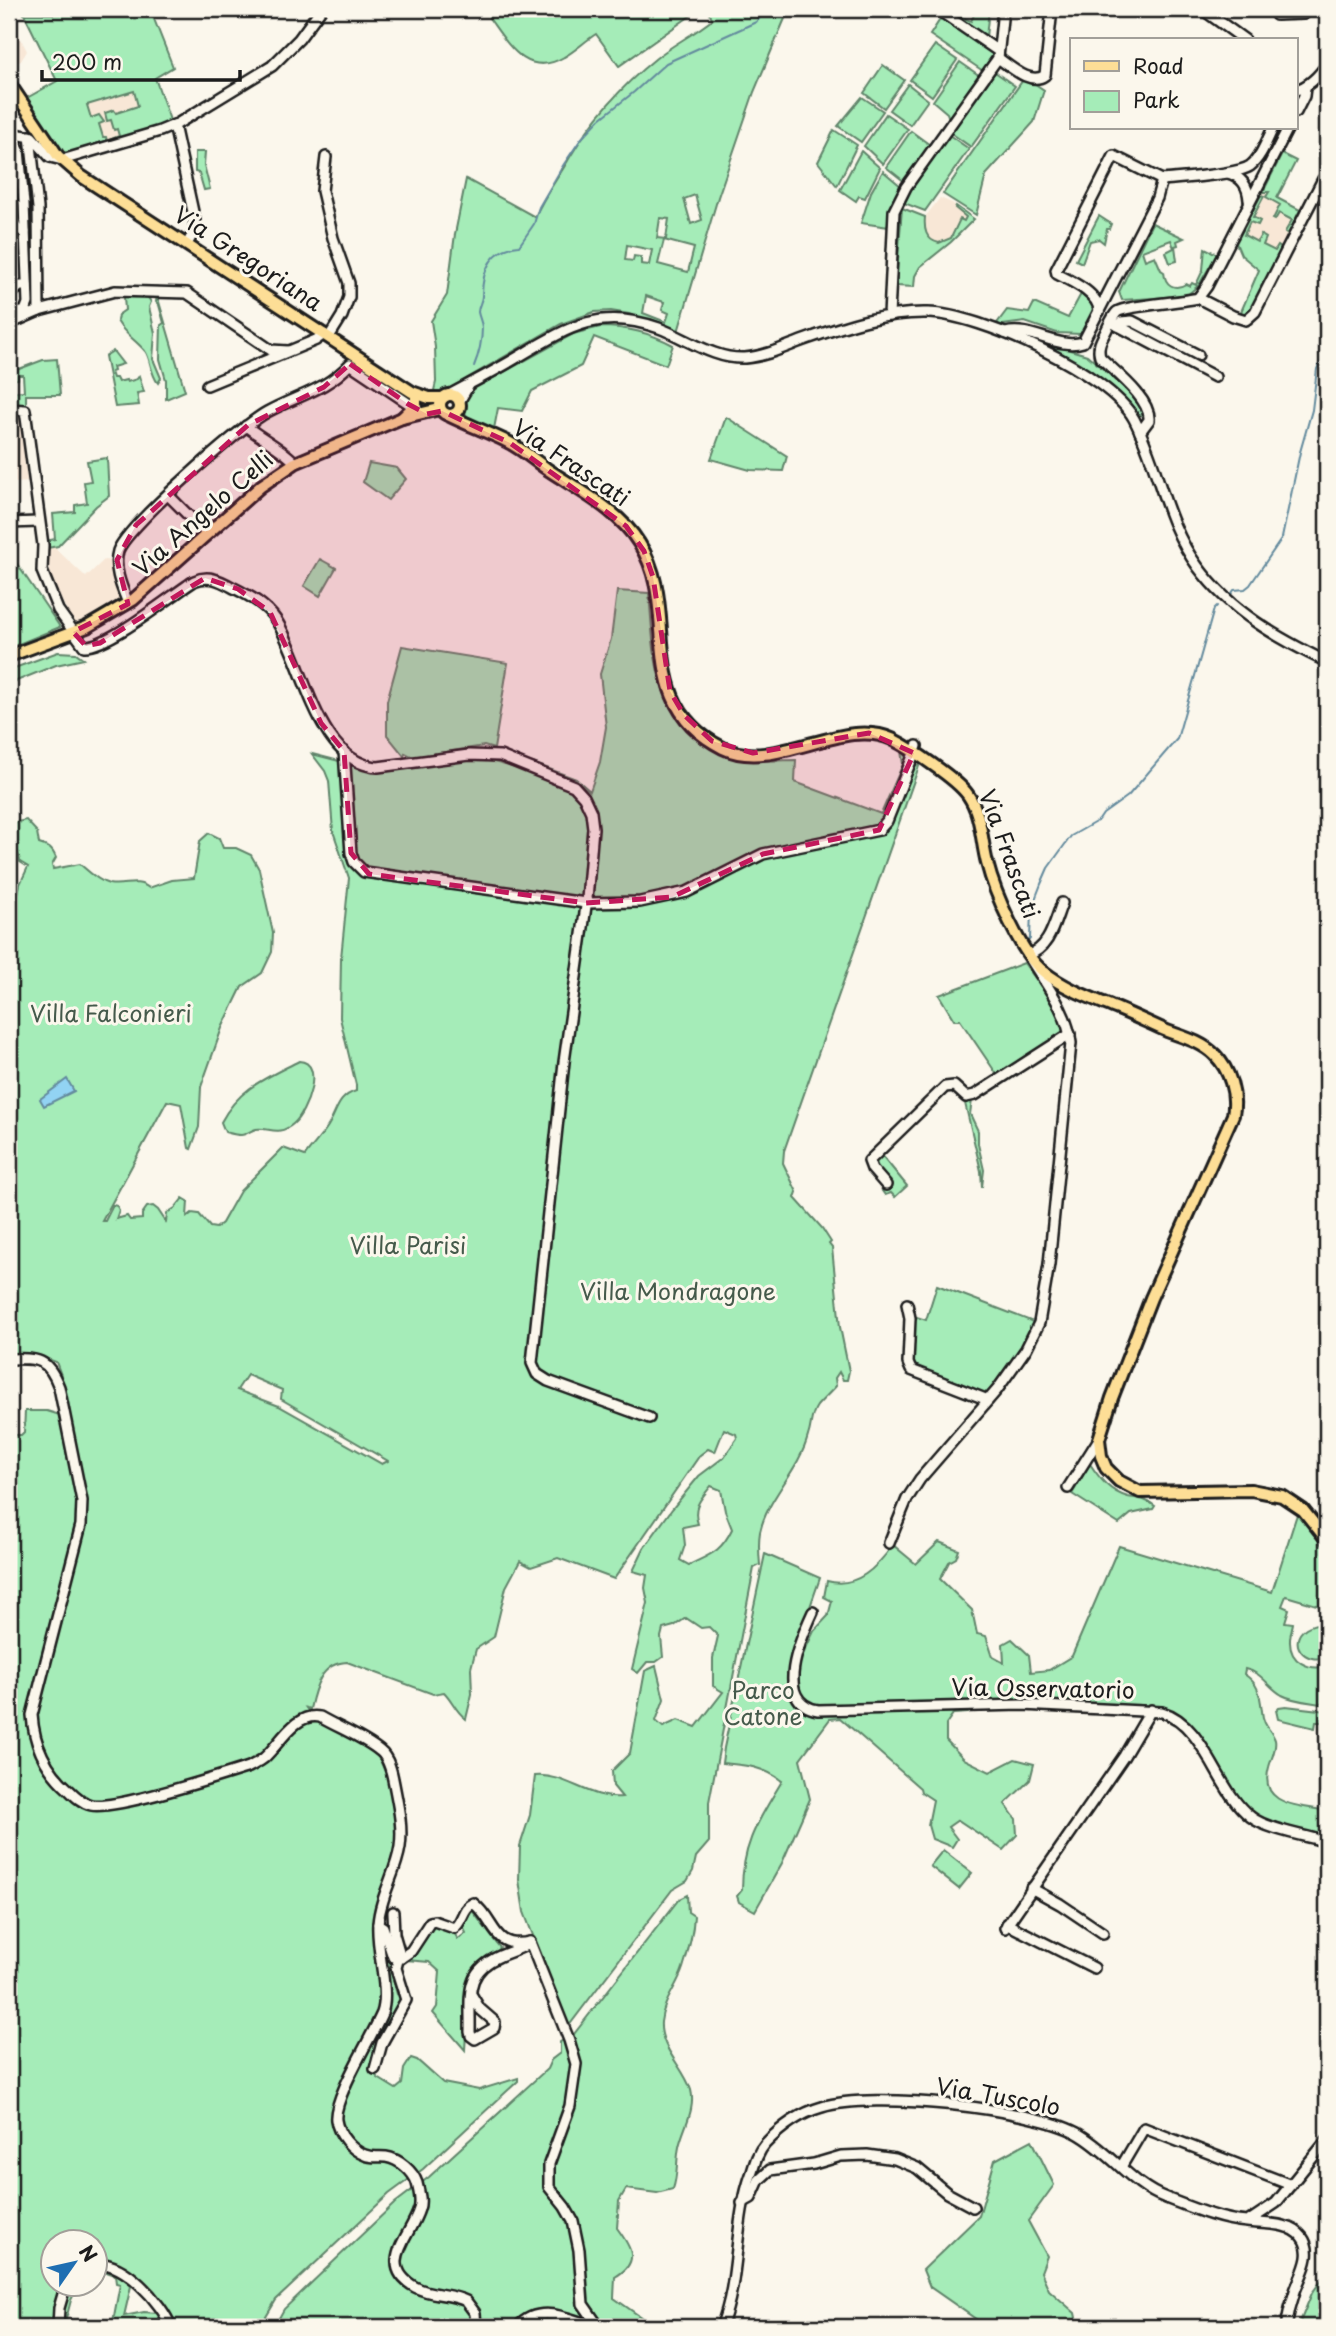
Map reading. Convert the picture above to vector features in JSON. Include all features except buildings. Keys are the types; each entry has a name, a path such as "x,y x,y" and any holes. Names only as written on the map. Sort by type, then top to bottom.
{"main road":[{"name":"Via Gregoriana","path":"9,83 62,160 97,187 430,405"},
{"path":"430,405 455,397 472,426"},
{"path":"430,405 456,412 459,405"},
{"name":"Via Angelo Celli","path":"9,656 95,623 149,589 206,533 261,486 295,463 430,405"},
{"name":"Via Frascati","path":"430,405 510,443 607,511 635,536 646,554 655,585 664,664 670,691 684,715 709,739 729,750 750,753 785,750 850,734 869,733 892,739 916,750 957,783 971,799 979,820 989,869 1028,955 1051,977 1205,1047 1224,1067 1234,1097 1230,1125 1151,1298 1099,1439"},
{"path":"1099,1439 1103,1463 1115,1478 1127,1487 1149,1493 1251,1490 1273,1493 1286,1497 1300,1507 1327,1540"}],"street":[{"path":"9,133 30,136 50,157 62,160 174,125 276,64 321,9"},
{"path":"937,9 998,50 1026,75 1036,80 1045,75 1052,9"},
{"path":"888,316 894,211 906,187 991,69 998,50 1003,9"},
{"path":"1202,9 1242,38"},
{"path":"1276,15 1304,13 1303,9"},
{"path":"1298,108 1304,97 1300,89 1320,75 1327,64"},
{"path":"174,125 195,219 195,229 187,244"},
{"path":"1099,312 1099,304 1082,289 1057,274 1114,156 1162,180 1226,172 1249,167 1256,160 1271,130"},
{"path":"1121,309 1198,298 1207,286 1287,130"},
{"path":"30,136 38,214 39,311"},
{"path":"9,142 16,144 19,150 27,286 27,309 22,313 9,315"},
{"path":"207,385 326,335 342,316 349,297 349,283 333,238 322,191 326,157"},
{"path":"1226,172 1237,176 1247,186 1249,202"},
{"path":"1198,298 1246,320 1255,312 1323,179 1327,177"},
{"path":"1080,344 1086,340 1157,198 1162,180"},
{"path":"9,208 18,229 25,232"},
{"path":"9,295 20,286 27,286"},
{"path":"1112,287 1112,295 1121,309"},
{"path":"9,324 39,311 114,291 187,293 271,349 288,351"},
{"path":"1100,357 1099,344 1121,309"},
{"path":"128,603 117,566 122,541 136,525 246,426 266,412 324,387 350,364 430,405 557,334 597,319 616,318 642,323 719,355 741,358 768,354 839,328 888,316 927,313 975,321 1005,333 1104,385 1124,403 1140,432 1178,535 1207,580 1258,625 1327,662"},
{"path":"1114,324 1132,321 1198,355"},
{"path":"1114,324 1215,377"},
{"path":"1005,333 1018,331 1062,343 1090,346 1140,396 1148,409 1149,420 1140,432"},
{"path":"459,405 470,384"},
{"path":"9,409 25,410 43,545 42,571 58,610 84,646 92,646 120,631 197,580 209,578 228,584 258,601 275,619 299,665 321,723 344,751 359,762 374,767 469,755 497,755 574,786 588,803 593,820 586,903 564,1062 532,1363 542,1378 649,1418"},
{"path":"246,426 295,463"},
{"path":"168,495 206,533"},
{"path":"9,523 38,522"},
{"path":"344,751 351,853 354,862 364,872 586,903 634,902 676,896 763,854 879,830 887,821 916,750"},
{"path":"889,1544 907,1499 920,1479 988,1401 1028,1344 1043,1307 1071,1054 1070,1034 1061,1010 1028,955 1037,953 1045,944 1062,903"},
{"path":"886,1185 872,1169 869,1161 945,1087 952,1086 966,1097 975,1095 1070,1034"},
{"path":"9,1184 9,1203"},
{"path":"907,1304 910,1318 908,1361 911,1370 988,1401"},
{"path":"9,1359 39,1360 52,1369 59,1387 82,1501 80,1525 33,1715 36,1743 57,1780 78,1799 91,1805 118,1804 249,1767 264,1758 298,1722 313,1715 382,1752 390,1764 401,1822 400,1849 381,1902 377,1924 384,2008 340,2099 336,2121 342,2136 355,2150 364,2155 396,2160 416,2179 420,2206 399,2248 399,2270 409,2283 423,2291 466,2301 474,2313 476,2327"},
{"name":"Via Frascati","path":"1068,1488 1099,1439"},
{"name":"Via Osservatorio","path":"813,1612 803,1635 792,1682 798,1700 813,1709 1022,1705 1151,1710 1168,1714 1186,1727 1234,1800 1249,1816 1261,1823 1327,1842"},
{"path":"1094,1968 1006,1926 1124,1756 1151,1710"},
{"path":"1031,1888 1103,1933"},
{"path":"399,1959 411,1951 430,1922 454,1928 459,1924 466,1907 473,1903 503,1940 513,1944 530,1942"},
{"path":"375,2069 382,2043 406,2000 396,1968 399,1959 393,1912"},
{"path":"377,1924 383,1927 393,1957 399,1959"},
{"path":"471,1994 480,2009 495,2022 494,2028 475,2039 470,2032 471,1994 473,1977 494,1959 516,1951 530,1942"},
{"path":"530,1942 567,2033 576,2064 570,2106 550,2162 549,2187 573,2221 579,2250 583,2304 597,2327"},
{"name":"Via Tuscolo","path":"721,2327 729,2302 742,2203 755,2163 765,2144 802,2115 846,2102 946,2104 1043,2121 1082,2136 1142,2185 1161,2196 1225,2219 1291,2228 1305,2241 1307,2262 1286,2327"},
{"path":"1121,2167 1144,2128 1291,2185"},
{"path":"1247,2222 1270,2209 1327,2140"},
{"path":"1317,2152 1327,2161"},
{"path":"742,2203 751,2198 758,2180 770,2170 814,2164 839,2156 861,2155 891,2158 913,2166 928,2175 947,2193 973,2207"},
{"path":"108,2264 126,2273 155,2300 164,2311 171,2327"},
{"path":"58,2327 62,2298"},
{"path":"518,2327 533,2316 548,2314 597,2327"}],"highlighted area":[{"path":"350,364 427,414 442,411 510,443 626,526 644,551 653,577 670,691 684,715 712,741 753,753 869,733 914,753 879,830 763,854 672,897 586,903 369,874 351,853 344,751 321,723 270,612 238,589 205,578 100,643 86,646 73,632 128,604 117,560 136,525 248,425 324,387"}],"shaded area":[{"path":"9,9 12,9 12,21 27,51 21,61 9,66"},
{"path":"134,91 139,106 115,113 111,120 119,137 65,154 59,136 103,122 98,115 56,129 52,116"},
{"path":"1267,183 1270,194 1300,210 1273,265 1240,251 1236,243"},
{"path":"940,198 974,219 951,242 923,255 925,217"},
{"path":"9,414 22,415 28,451 27,466 30,466 33,482 9,483"},
{"path":"58,546 56,549 86,577 104,560 111,561 120,602 93,617 77,623 72,621 51,579 47,548"}],"green space":[{"path":"77,9 150,9 173,67 155,78 171,123 63,157 25,99 57,81 24,14 77,14","holes":["134,91 138,106 116,113 114,110 105,113 107,121 111,120 119,136 107,141 99,124 104,122 99,115 91,118 87,105"]},
{"path":"482,9 700,9 619,66 596,34 568,55 551,63 529,61 511,48 489,18 489,14"},
{"path":"706,9 776,9 786,16 754,92 718,197 678,332 629,314 594,312 561,324 445,391 433,395 436,382 431,321 447,295 466,179 535,217 579,143 608,104 655,59 713,19","holes":["695,195 702,220 691,224 684,199","660,218 669,219 666,239 657,238","664,240 694,248 688,272 658,264","627,245 652,250 649,265 641,264 641,257 634,256 633,261 625,260","646,296 664,302 662,310 669,313 666,322 643,313"]},
{"path":"971,9 989,9 986,37 949,12 971,21 976,11"},
{"path":"941,18 995,55 983,71 930,35"},
{"path":"935,45 957,60 932,96 910,80"},
{"path":"960,62 980,76 949,119 947,113 933,101"},
{"path":"883,65 904,80 884,108 864,93"},
{"path":"995,72 1015,86 971,147 951,133"},
{"path":"1025,77 1044,90 1034,122 986,175 976,215 943,194"},
{"path":"908,84 928,100 910,125 889,110"},
{"path":"862,97 883,111 861,142 838,126"},
{"path":"886,114 908,129 883,164 864,146"},
{"path":"834,130 857,145 837,186 818,162"},
{"path":"911,131 930,145 905,182 886,167"},
{"path":"949,135 969,149 925,211 904,203 907,195"},
{"path":"861,151 880,168 865,198 859,196 856,201 840,190"},
{"path":"195,152 205,152 204,165 210,189 204,190 199,173 195,172"},
{"path":"1282,154 1296,161 1277,198 1300,210 1288,234 1285,232 1292,220 1279,213 1275,220 1273,219 1280,205 1266,197 1269,192 1263,192"},
{"path":"883,171 902,187 892,206 889,227 861,223 871,192"},
{"path":"1261,195 1264,196 1253,217 1260,221 1258,225 1250,222 1244,235 1257,242 1261,235 1266,238 1263,245 1275,251 1278,246 1281,248 1253,308 1245,315 1240,314 1259,270 1241,255 1236,243"},
{"path":"956,206 974,219 920,267 915,276 914,287 896,286 902,208 925,217 928,236 939,243 951,238 960,219 964,221 966,217"},
{"path":"1099,216 1111,224 1104,243 1099,239 1090,241 1082,263 1076,260"},
{"path":"1152,223 1184,238 1177,241 1178,245 1175,246 1177,261 1170,263 1166,252 1174,248 1171,240 1142,251 1145,260 1155,256 1171,286 1190,286 1192,283 1196,285 1203,270 1205,248 1217,254 1199,285 1186,296 1122,300 1119,292"},
{"path":"1081,294 1096,309 1080,334 1057,333 1025,322 995,326 1007,310 1029,313 1034,303 1068,318"},
{"path":"146,295 151,302 149,307 155,333 153,359 161,378 158,383 145,351 117,321 118,315 125,310 124,297"},
{"path":"157,295 185,391 166,399 166,380 160,359 161,325 164,323 156,302"},
{"path":"600,327 638,331 673,345 666,365 594,337 581,366 532,391 522,411 498,408 494,429 476,423 465,414 464,402 477,387 573,334"},
{"path":"1023,336 1087,355 1127,390 1143,411 1142,415 1137,416 1117,393"},
{"path":"113,351 123,364 113,367 113,378 118,382 127,382 139,376 144,392 137,393 139,405 115,407 105,356"},
{"path":"57,359 60,395 26,395 26,407 12,407 9,392 24,391 23,375 11,380 11,372 43,360"},
{"path":"726,417 787,456 783,471 750,470 711,459"},
{"path":"107,458 109,496 58,546 47,548 46,541 55,539 53,514 75,512 75,505 87,503 84,482 91,481 87,461"},
{"path":"369,463 397,468 406,479 388,500 363,482"},
{"path":"320,559 336,568 320,596 304,586"},
{"path":"15,561 60,627 9,648 9,564"},
{"path":"617,591 649,593 655,658 666,698 689,733 707,746 724,755 748,761 796,760 795,782 881,814 903,764 901,751 910,762 919,766 784,1151 783,1163 797,1192 795,1198 831,1242 829,1244 832,1248 840,1327 849,1371 847,1380 843,1380 839,1372 835,1378 836,1386 815,1410 804,1449 769,1508 760,1532 760,1565 754,1568 709,1802 709,1842 696,1857 693,1871 687,1881 672,1890 568,2027 524,1912 519,1880 520,1846 530,1815 535,1776 557,1778 599,1795 622,1797 613,1786 612,1771 630,1753 645,1671 656,1666 664,1699 656,1721 663,1727 678,1720 696,1727 723,1692 713,1686 713,1658 718,1636 709,1627 701,1628 686,1618 663,1629 663,1657 656,1662 647,1662 638,1673 632,1669 648,1603 645,1588 647,1575 633,1571 644,1548 672,1509 699,1476 724,1457 737,1438 736,1434 724,1429 715,1452 708,1449 700,1455 614,1579 558,1558 531,1567 520,1561 506,1587 494,1637 476,1649 471,1668 472,1694 466,1719 444,1692 433,1694 347,1662 338,1663 325,1672 317,1685 310,1709 306,1708 315,1720 377,1753 392,1788 398,1839 376,1907 374,1923 397,1978 393,1980 397,1994 401,1993 403,2005 377,2055 374,2055 370,2069 378,2078 396,2089 402,2084 404,2069 411,2058 417,2060 443,2083 479,2090 518,2078 518,2081 423,2169 389,2194 276,2300 260,2327 112,2327 120,2284 116,2283 115,2275 108,2272 108,2228 38,2228 38,2298 72,2298 64,2327 9,2327 9,1435 21,1435 24,1432 25,1411 47,1411 60,1415 54,1385 61,1375 56,1362 45,1358 20,1356 9,1369 9,906 15,908 20,884 28,867 20,862 12,839 12,823 26,820 37,832 39,844 50,848 56,858 53,869 80,864 97,878 114,885 135,883 149,888 172,880 194,878 200,841 209,833 219,838 223,848 236,848 251,855 259,869 273,933 272,952 262,973 242,987 222,1028 201,1087 199,1127 191,1149 181,1104 167,1101 102,1221 105,1221 113,1205 119,1210 116,1219 127,1216 130,1220 142,1219 147,1207 153,1206 166,1222 167,1213 183,1198 188,1201 187,1217 192,1213 199,1214 210,1227 216,1228 222,1223 240,1191 283,1148 305,1156 326,1129 344,1097 356,1091 340,1018 341,958 349,878 333,831 329,781 312,754 382,772 479,758 527,771 533,763 576,779 590,791 600,762 606,727 600,674 611,639","holes":["247,1375 282,1390 281,1399 388,1461 382,1464 279,1406 237,1390","711,1486 721,1490 732,1529 719,1548 689,1565 680,1560 685,1545 683,1527 698,1524 697,1507","133,2285 153,2304 158,2313 144,2312 124,2316"]},
{"path":"402,646 508,663 494,749 484,746 413,757 405,753 404,756 387,735 387,701"},
{"path":"58,652 76,653 84,659 56,665 9,684 9,670"},
{"path":"1024,963 1057,1008 1067,1033 998,1076 960,1020 954,1020 939,995"},
{"path":"299,1061 307,1064 312,1079 308,1100 293,1124 278,1131 256,1129 241,1135 225,1132 221,1122 245,1092"},
{"path":"964,1099 972,1100 970,1114 978,1131 984,1170 982,1187 981,1171"},
{"path":"880,1153 907,1186 895,1197 891,1193 885,1195 882,1191 889,1186 871,1166"},
{"path":"937,1285 1036,1323 1019,1352 987,1395 911,1367 914,1316 926,1320"},
{"path":"1090,1464 1111,1488 1122,1495 1149,1502 1155,1506 1153,1509 1131,1514 1119,1524 1072,1494"},
{"name":"Parco Catone","path":"1299,1508 1327,1543 1327,1577 1320,1606 1286,1596 1282,1606 1289,1609 1285,1622 1293,1623 1290,1638 1293,1654 1307,1666 1327,1666 1327,1705 1287,1697 1277,1692 1256,1673 1245,1669 1244,1674 1258,1690 1264,1721 1275,1740 1267,1780 1269,1789 1275,1796 1293,1805 1327,1811 1327,1838 1263,1819 1248,1810 1189,1724 1173,1711 1157,1707 979,1701 968,1713 953,1714 946,1724 946,1740 964,1759 990,1772 1015,1759 1034,1764 1030,1780 1005,1804 1016,1819 1017,1835 1003,1850 958,1820 948,1827 957,1839 952,1847 932,1839 928,1825 933,1800 840,1718 830,1719 800,1759 810,1799 782,1863 755,1911 739,1902 737,1896 742,1890 745,1859 753,1832 782,1781 761,1769 722,1763 765,1554 820,1578 794,1653 788,1684 798,1713 804,1701 797,1692 800,1661 814,1631 828,1616 832,1601 824,1597 827,1581 838,1583 857,1579 873,1568 893,1545 916,1564 939,1542 959,1550 940,1579 972,1610 977,1634 986,1636 993,1657 1004,1663 1003,1644 1012,1639 1029,1655 1031,1672 1049,1670 1072,1656 1119,1546 1272,1592"},
{"path":"1327,1622 1327,1657 1318,1659 1305,1655 1298,1645 1300,1633 1306,1628"},
{"path":"1286,1706 1327,1711 1327,1722 1316,1722 1315,1728 1278,1719 1276,1710"},
{"path":"943,1850 972,1873 959,1889 930,1866"},
{"path":"687,1895 688,1912 694,1916 693,1930 683,1968 664,2007 661,2022 664,2040 688,2082 692,2097 679,2147 675,2184 673,2189 657,2193 626,2189 619,2201 617,2228 629,2248 631,2260 615,2277 614,2298 651,2327 274,2327 284,2309 395,2203 429,2177 547,2069 551,2060 560,2053 560,2042 574,2034 679,1899"},
{"path":"471,1909 500,1948 479,1967 476,1974 469,2007 465,2050 433,2013 437,2007 440,1972 429,1962 406,1960 416,1953 434,1925 454,1933 458,1939 466,1933 463,1927"},
{"path":"1032,2140 1054,2185 1028,2221 1047,2256 1041,2272 1049,2290 1075,2313 1078,2327 979,2327 980,2322 930,2287 923,2270 979,2216 995,2160"},
{"path":"1327,2273 1327,2327 1298,2327 1312,2293"}],"water":[{"path":"67,1079 74,1091 44,1106 40,1099"}],"waterway":[{"path":"474,366 481,338 482,326 478,312 486,270 501,251 519,246 534,224 539,207 581,139 600,119 666,63 756,22 768,9"},
{"path":"1230,596 1234,590 1245,589 1250,585 1282,538 1312,410 1317,369 1326,352 1327,342"},
{"path":"1027,942 1030,939 1031,910 1041,884 1048,868 1071,836 1099,820 1128,796 1177,739 1217,606"}],"park label":[{"name":"Villa Falconieri","path":"111,1014"},
{"name":"Villa Parisi","path":"408,1246"},
{"name":"Villa Mondragone","path":"678,1292"}]}
